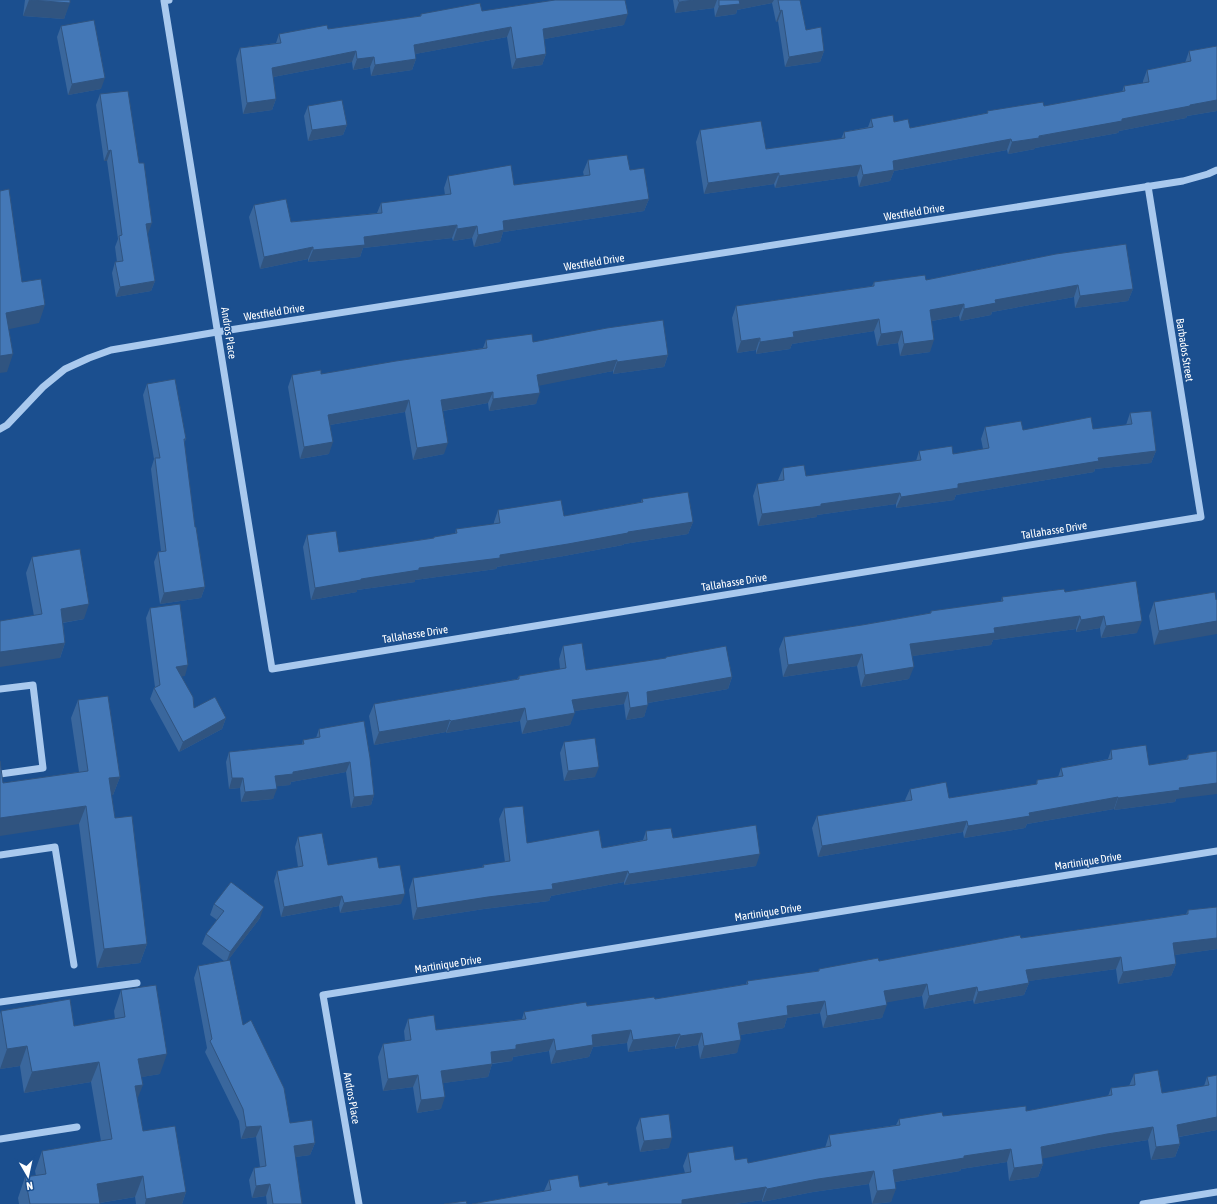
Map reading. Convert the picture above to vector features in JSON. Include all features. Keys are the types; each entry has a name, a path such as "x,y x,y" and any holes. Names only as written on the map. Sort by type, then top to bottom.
{"street":[{"name":"Andros Place","path":"167,0 217,332 272,669"},
{"name":"Westfield Drive","path":"0,430 7,425 43,387 65,369 111,350 217,332 1183,181 1217,170"},
{"name":"Barbados Street","path":"1148,186 1201,517"},
{"name":"Tallahasse Drive","path":"272,669 1201,517"},
{"path":"0,689 33,685 43,768 0,774"},
{"path":"0,855 55,848 74,965"},
{"name":"Martinique Drive","path":"323,995 1217,851"},
{"path":"0,1002 137,983"},
{"name":"Andros Place","path":"323,995 359,1204"},
{"path":"0,1139 77,1127"},
{"path":"1143,1204 1217,1192"}],"building":[{"path":"31,0 70,0 70,3"},
{"path":"555,0 625,0 628,14 543,29 546,54 516,59 511,27 414,45 416,59 375,65 374,57 357,59 356,51 272,68 276,99 247,103 240,48 281,43 279,34 327,25 328,29 421,16 421,14 480,3 482,11"},
{"path":"678,0 694,0 679,2"},
{"path":"719,0 739,0 740,4 719,6"},
{"path":"778,0 800,0 806,30 821,27 824,51 789,57 782,10 780,11"},
{"path":"94,20 105,78 72,84 61,26"},
{"path":"1217,46 1217,100 1122,119 1122,121 1039,136 1039,138 1012,142 1011,139 893,161 894,170 863,175 861,165 779,176 779,173 708,183 700,130 761,121 766,149 845,138 844,132 873,127 871,119 893,115 894,122 908,119 910,128 988,113 987,111 1043,102 1044,106 1125,91 1124,86 1149,82 1147,70 1191,61 1189,51"},
{"path":"128,91 139,163 144,163 152,223 146,224 155,281 120,287 115,262 123,261 119,236 122,235 111,150 108,151 100,94"},
{"path":"342,100 347,125 312,130 308,106"},
{"path":"627,155 630,170 644,168 649,199 503,221 504,230 478,235 477,226 457,229 457,225 364,237 365,245 313,250 313,247 264,257 254,205 286,199 291,222 382,213 381,203 451,194 448,176 511,165 514,185 590,175 588,160"},
{"path":"9,189 22,282 41,279 45,305 6,313 13,354 0,356 0,191"},
{"path":"1126,244 1133,289 1080,296 1078,285 995,300 996,303 964,309 964,304 930,310 934,340 904,344 902,331 881,334 879,319 793,332 794,337 760,342 760,338 741,341 736,306 874,286 874,282 925,275 926,280 1056,254"},
{"path":"663,320 668,355 617,362 617,360 537,375 540,393 493,399 493,392 441,400 448,443 417,448 409,400 328,415 333,442 304,447 292,375 321,370 321,374 396,361 487,348 486,340 532,334 533,342 607,328"},
{"path":"175,379 186,439 184,439 195,527 205,587 164,593 158,552 166,551 155,458 160,458 147,384"},
{"path":"1151,411 1156,451 1098,458 1099,461 958,484 958,488 901,497 900,493 762,514 757,484 784,480 783,468 804,465 806,476 921,460 919,451 952,446 953,454 989,448 985,427 1021,421 1023,430 1091,417 1093,429 1132,424 1130,413"},
{"path":"688,492 693,522 500,555 500,558 419,568 419,570 315,588 307,535 336,531 339,552 434,538 457,533 456,529 500,523 498,510 561,500 564,516 643,502 642,499"},
{"path":"80,549 89,604 61,609 65,643 0,652 0,621 42,614 32,557"},
{"path":"1136,581 1142,621 1106,626 1104,616 1081,620 1080,616 994,628 995,633 910,644 914,667 865,675 862,654 788,665 784,637 931,613 931,611 1003,601 1002,597 1064,589 1065,592"},
{"path":"1215,592 1216,600 1217,599 1217,621 1159,631 1154,602"},
{"path":"180,604 188,665 176,667 193,697 194,708 215,697 226,718 183,742 154,688 160,685 150,608"},
{"path":"582,643 586,670 666,658 726,646 732,677 647,692 648,705 630,708 628,692 572,700 575,713 527,721 525,708 379,732 374,704 519,679 519,676 566,668 563,646"},
{"path":"108,696 120,777 109,778 115,818 132,816 147,944 104,949 86,806 0,818 0,761 3,783 88,771 78,700"},
{"path":"364,721 374,795 354,797 350,762 293,772 293,774 275,776 277,789 245,792 243,778 232,778 229,752 304,744 303,740 320,737 319,729"},
{"path":"595,738 599,767 568,771 564,742"},
{"path":"1146,745 1149,765 1188,759 1188,755 1217,751 1217,783 1179,788 1180,790 1118,797 1029,813 1030,816 968,826 967,821 822,846 817,816 912,800 910,789 946,782 949,798 1037,784 1037,780 1063,776 1061,768 1112,759 1111,750"},
{"path":"523,806 527,843 599,830 602,848 647,840 646,831 671,828 673,838 756,825 760,854 629,874 628,871 552,884 553,889 417,908 413,878 484,867 483,865 510,861 504,808"},
{"path":"322,833 328,865 377,857 379,868 400,865 405,894 344,903 342,896 284,907 277,871 303,866 298,837"},
{"path":"231,882 264,907 230,952 206,934 224,911 214,904"},
{"path":"1217,907 1217,938 1173,943 1176,964 1123,972 1121,957 1026,970 1029,983 978,992 977,987 929,996 927,984 884,991 887,1005 827,1016 825,1001 787,1006 788,1015 738,1023 741,1040 704,1046 702,1033 680,1036 680,1034 633,1040 631,1030 592,1035 593,1045 556,1051 554,1039 516,1045 516,1049 491,1052 492,1064 441,1071 445,1097 421,1100 418,1075 388,1079 383,1044 411,1040 408,1019 434,1015 436,1030 526,1019 524,1012 586,1002 587,1006 654,997 655,999 748,984 747,981 819,971 819,969 878,958 879,961 1020,935 1021,938 1188,914 1188,910"},
{"path":"230,960 243,1025 251,1020 284,1088 290,1123 312,1120 315,1143 294,1146 302,1204 273,1204 270,1184 256,1186 254,1168 266,1166 261,1126 246,1127 243,1109 210,1041 212,1039 198,966"},
{"path":"156,985 167,1054 138,1059 143,1085 135,1086 143,1131 175,1126 186,1192 146,1199 143,1176 97,1184 100,1204 30,1204 25,1177 46,1174 42,1151 112,1139 99,1062 32,1072 27,1046 7,1049 1,1011 70,999 74,1026 125,1017 121,990"},
{"path":"1158,1070 1162,1093 1209,1085 1207,1077 1217,1075 1217,1117 1177,1125 1180,1144 1156,1147 1153,1127 1041,1147 1043,1164 1014,1168 1011,1149 964,1156 964,1158 893,1170 896,1189 877,1191 874,1171 818,1179 767,1189 766,1187 682,1200 682,1204 472,1204 551,1190 549,1180 578,1175 580,1187 608,1182 608,1185 691,1172 688,1153 733,1146 735,1160 747,1158 748,1163 831,1146 829,1135 900,1125 899,1119 942,1112 943,1116 1026,1106 1026,1111 1112,1095 1111,1088 1135,1085 1134,1074"},
{"path":"669,1114 672,1138 644,1141 640,1118"},
{"path":"466,1201 467,1204 444,1204"}]}
